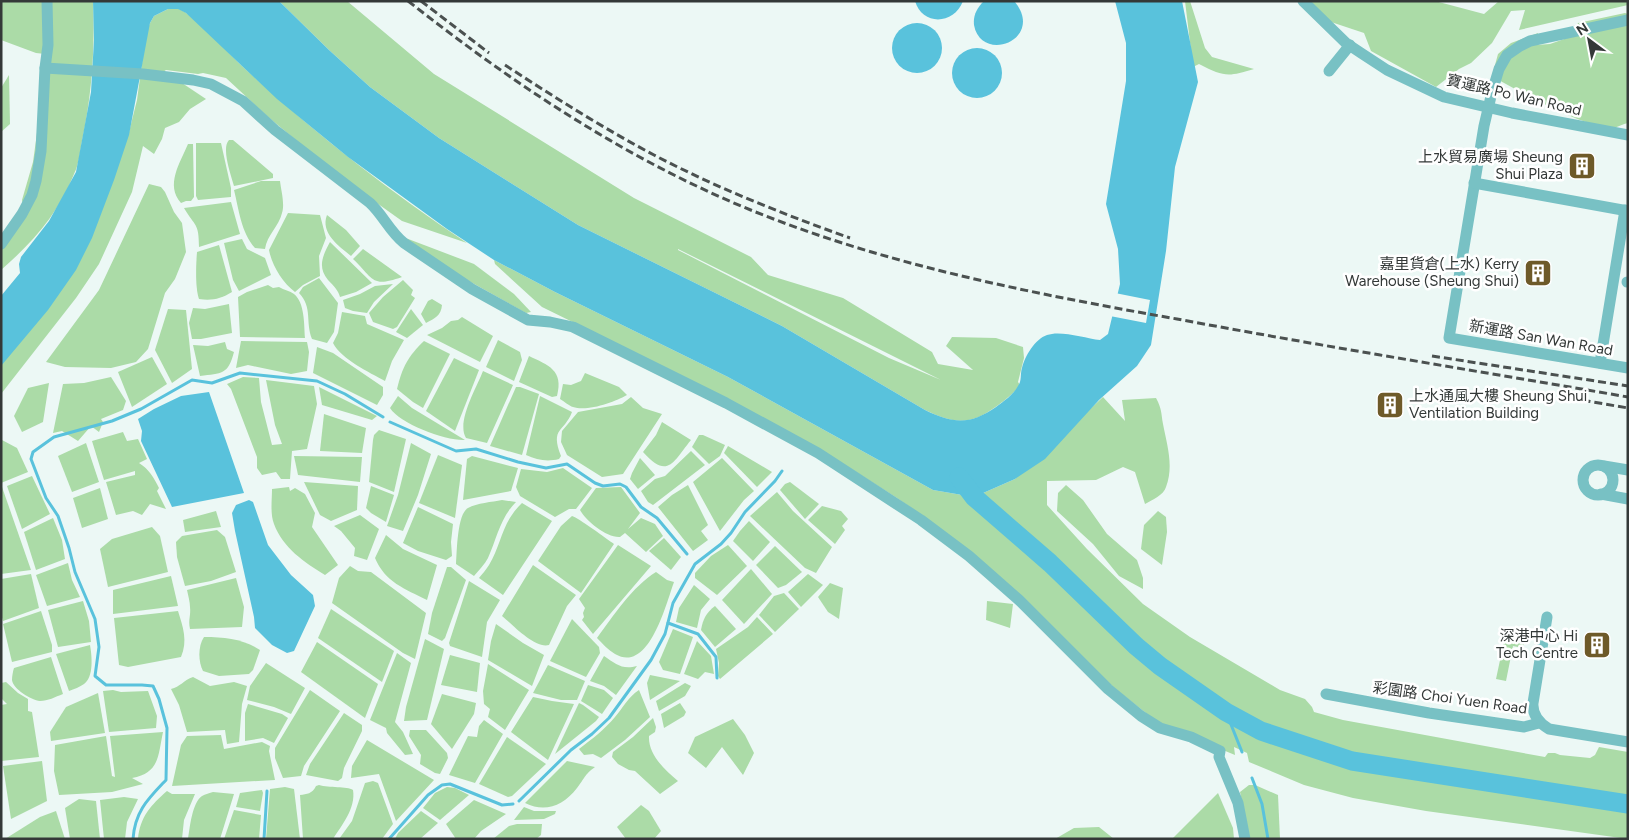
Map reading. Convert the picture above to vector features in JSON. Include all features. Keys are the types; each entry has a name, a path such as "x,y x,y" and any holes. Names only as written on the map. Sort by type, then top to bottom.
{"street":[{"path":"1,244 22,214 32,195 36,182 51,68 48,45 47,1"},
{"name":"寶運路 Po Wan Road","path":"1303,1 1350,45 1387,70 1444,97 1488,108 1628,135"},
{"path":"1600,363 1626,211 1474,183 1488,108 1499,70 1507,56 1520,46 1543,37 1628,20"},
{"path":"1329,71 1350,45"},
{"path":"51,68 143,74 202,82 211,84 234,95 377,209 395,236 453,277 528,320 573,327 726,403 818,453 921,520 969,556 1013,595 1102,683 1141,716 1160,728 1191,737 1220,751 1219,757 1238,803 1245,839"},
{"name":"新運路 San Wan Road","path":"1474,183 1449,338 1628,368"},
{"path":"1601,494 1609,489 1612,480 1610,471 1602,465"},
{"path":"1628,470 1602,465 1592,466 1588,468 1583,476 1587,490 1591,493 1628,499"},
{"path":"1539,723 1533,709 1533,703 1546,618"},
{"name":"彩園路 Choi Yuen Road","path":"1326,694 1429,713 1524,727 1539,723 1549,729 1628,742"}],"green space":[{"path":"1,1 93,1 94,37 88,106 76,170 60,202 44,226 24,249 1,270 1,250 12,236 23,206 22,200 33,162 45,75 45,54 36,53 1,40"},
{"path":"279,1 347,1 434,74 634,198 751,257 768,275 843,298 932,352 938,364 973,370 946,346 952,337 996,338 1023,347 1024,358 1018,382 1020,385 1008,398 976,418 960,421 952,420 925,410 782,326 578,225 439,138 370,87","holes":["678,249 941,380 889,358"]},
{"path":"1185,1 1190,1 1205,48 1212,57 1254,69 1226,74 1199,64 1193,67"},
{"path":"1310,1 1435,1 1484,14 1499,1 1628,1 1628,5 1519,30 1525,10 1511,11 1492,43 1471,63 1459,69 1436,87 1371,51 1364,33 1331,22"},
{"path":"168,9 179,9 185,12 241,65 322,136 379,181 467,243 402,221 339,176 267,116 226,78 203,73 166,70 163,72 206,99 190,109 179,122 165,128 162,139 154,154 143,146 132,192 99,264 76,298 1,394 1,365 129,132 137,100 146,34 154,16"},
{"path":"1625,13 1628,14 1628,123 1613,128 1586,122 1551,108 1492,76 1498,54 1511,43 1538,33 1536,45 1550,44 1570,37 1578,23"},
{"path":"9,75 10,124 1,132 1,88"},
{"path":"229,140 233,140 273,174 273,178 234,186 226,155"},
{"path":"196,143 221,143 231,188 231,197 198,200 196,196"},
{"path":"188,144 193,144 194,197 191,201 181,203 176,196 174,181 178,166"},
{"path":"261,181 280,181 283,201 280,218 268,239 265,249 255,248 250,242 241,220 234,190"},
{"path":"149,184 161,187 182,223 186,252 175,279 165,293 148,349 136,362 111,368 65,367 46,362 99,290"},
{"path":"231,202 240,234 199,247 196,225 184,208"},
{"path":"288,213 320,215 326,238 319,256 320,276 303,285 295,292 279,274 269,250"},
{"path":"327,215 346,230 360,246 351,256 328,233 326,228"},
{"path":"403,237 474,264 514,294 531,312 526,313 460,276"},
{"path":"242,239 247,249 265,258 271,275 239,291 233,280 224,243"},
{"path":"330,242 372,283 356,292 340,297 325,275 322,266 323,256"},
{"path":"219,245 232,292 216,299 199,299 196,282 197,252"},
{"path":"363,249 402,277 384,282 374,280 353,259"},
{"path":"494,260 728,377 933,490 974,497 1015,479 1103,397 1125,421 1122,400 1156,398 1161,411 1170,463 1165,490 1160,495 1145,504 1135,472 1123,467 1096,480 1047,481 1047,505 1087,549 1143,604 1190,637 1280,690 1305,699 1314,712 1343,720 1545,757 1548,753 1555,753 1590,758 1595,755 1599,747 1628,752 1628,839 1426,811 1353,798 1304,785 1249,762 1247,753 1234,747 1235,755 1162,725 1118,691 917,512 897,498 826,453 542,307 495,264"},
{"path":"319,278 338,303 334,332 327,343 312,339 306,304 299,293 303,287"},
{"path":"403,280 413,290 411,295 415,298 397,327 393,329 373,322 369,313 383,297"},
{"path":"393,284 374,302 367,313 345,308 343,300 375,286"},
{"path":"268,285 291,292 298,298 303,314 305,338 240,337 238,297"},
{"path":"432,299 442,305 441,309 437,316 426,323 421,314 428,301"},
{"path":"229,304 232,333 192,339 189,323 193,308 205,309"},
{"path":"168,309 186,310 192,369 172,383 155,350"},
{"path":"411,309 423,325 407,338 396,332"},
{"path":"342,312 365,316 367,324 404,340 392,361 385,381 349,360 333,343 338,333"},
{"path":"462,317 493,336 480,362 427,335"},
{"path":"498,340 520,352 522,360 514,381 486,367"},
{"path":"241,341 307,342 309,352 307,371 291,374 248,365 236,368"},
{"path":"424,341 450,354 423,408 397,389 406,363"},
{"path":"225,342 227,349 234,352 229,365 223,372 200,376 193,345 208,346"},
{"path":"317,347 333,353 383,387 383,395 377,405 313,373"},
{"path":"529,356 548,366 556,374 559,387 557,396 552,397 519,382"},
{"path":"152,357 167,384 132,407 118,372"},
{"path":"454,358 479,370 455,431 426,411"},
{"path":"483,371 513,385 487,443 466,438 464,431 465,414"},
{"path":"585,373 619,387 627,395 615,401 586,408 571,406 560,399 563,384 571,385 581,381"},
{"path":"111,377 126,401 123,410 101,419 103,422 99,432 91,426 78,441 62,431 53,433 63,384 84,383"},
{"path":"243,377 259,378 261,402 272,445 282,444 275,425 266,380 314,386 317,404 307,449 292,451 290,479 281,479 276,472 262,475 257,468 257,457 231,389 227,384"},
{"path":"49,383 43,422 22,432 14,416 28,388"},
{"path":"319,387 377,416 372,420 322,405"},
{"path":"516,387 539,394 522,455 490,446"},
{"path":"398,396 412,408 465,440 436,435 403,420 390,408"},
{"path":"540,396 572,412 559,431 557,440 561,456 559,459 542,460 526,455"},
{"path":"631,397 643,408 662,414 623,474 602,477 567,455 561,442 562,431 578,412 622,404"},
{"path":"324,414 366,428 362,453 320,451"},
{"path":"662,422 691,440 670,465 664,466 659,465 643,452 656,435"},
{"path":"379,430 406,439 394,492 369,482 373,440 374,435"},
{"path":"123,432 127,441 138,439 147,459 139,463 143,465 155,481 159,488 157,491 166,509 150,504 142,515 133,511 116,515 106,482 135,475 135,471 104,480 92,441"},
{"path":"699,435 725,445 720,456 709,464 692,447"},
{"path":"2,440 17,448 28,472 1,483"},
{"path":"86,443 99,482 72,492 58,456"},
{"path":"411,443 431,454 418,495 403,531 387,526 398,495"},
{"path":"728,446 772,472 757,487 724,453"},
{"path":"691,451 705,465 653,505 648,502 641,491 655,479 665,476"},
{"path":"438,455 462,465 455,518 419,503"},
{"path":"294,456 362,457 360,482 298,475"},
{"path":"472,456 518,468 511,491 463,500 467,459"},
{"path":"640,458 655,475 638,489 630,479"},
{"path":"722,458 754,491 744,500 720,531 693,482"},
{"path":"563,468 592,488 576,509 569,509 555,517 520,496 516,487 521,469 547,472"},
{"path":"32,476 50,514 22,529 7,486"},
{"path":"304,482 358,486 357,510 331,521 320,515"},
{"path":"790,482 819,504 805,519 780,490 785,484"},
{"path":"688,485 708,525 701,531 708,540 693,551 658,507"},
{"path":"1066,485 1083,500 1107,534 1137,560 1143,578 1143,589 1119,576 1093,544 1057,511 1058,493"},
{"path":"371,486 394,495 386,522 366,508"},
{"path":"2,487 31,570 1,574"},
{"path":"289,487 290,491 295,488 305,494 315,513 312,527 338,565 325,575 295,554 278,533 274,524 272,489"},
{"path":"621,487 640,513 628,529 641,518 655,524 663,536 646,552 625,533 620,537 615,537 603,532 592,524 580,510 596,488"},
{"path":"100,488 108,519 82,528 73,498"},
{"path":"777,492 793,511 832,547 816,573 805,568 750,516"},
{"path":"502,500 516,502 502,521 487,560 474,576 456,564 458,534 464,512 472,506"},
{"path":"522,503 552,521 503,595 479,578 488,567 510,518"},
{"path":"822,506 841,511 848,519 842,526 845,530 835,544 808,520"},
{"path":"418,507 453,524 452,556 446,560 418,551 403,543"},
{"path":"216,511 221,527 185,532 183,520"},
{"path":"1158,511 1166,517 1167,532 1162,565 1141,549 1144,525"},
{"path":"360,515 379,529 367,560 354,556 355,548 341,531 334,526"},
{"path":"572,516 614,544 581,593 538,561 561,526"},
{"path":"53,518 62,540 65,559 36,570 24,532"},
{"path":"749,521 770,542 753,561 733,541"},
{"path":"152,527 160,536 168,572 108,587 100,549 112,539"},
{"path":"217,530 225,537 236,572 211,581 185,586 177,557 176,542 182,536"},
{"path":"386,535 403,549 437,565 427,600 396,584 379,566 375,558"},
{"path":"664,538 681,557 671,570 649,551"},
{"path":"618,545 651,566 593,634 582,620 585,608 579,599"},
{"path":"728,545 747,566 717,595 695,578 695,573 711,556"},
{"path":"775,546 802,572 786,585 778,588 756,565"},
{"path":"68,563 72,580 80,597 47,606 36,575"},
{"path":"533,565 576,595 567,606 549,645 543,645 531,640 502,616"},
{"path":"350,566 358,571 371,572 426,613 415,659 403,653 332,603 339,578"},
{"path":"447,567 451,567 466,580 445,638 442,641 428,634 432,613"},
{"path":"751,569 772,594 744,624 722,600"},
{"path":"656,572 667,580 674,582 661,620 654,634 646,646 637,654 627,658 615,654 597,638 631,593"},
{"path":"31,574 39,608 3,621 1,614 1,579"},
{"path":"808,574 823,585 801,607 788,592"},
{"path":"171,576 178,606 113,614 113,590"},
{"path":"236,578 244,607 242,627 190,629 190,605 187,590"},
{"path":"469,581 500,600 487,622 482,657 450,646 449,643"},
{"path":"830,583 843,588 839,619 828,612 818,597"},
{"path":"694,585 710,599 701,610 697,628 676,622 679,608"},
{"path":"784,593 799,609 775,632 759,615 774,596"},
{"path":"83,601 89,621 91,642 58,647 48,610"},
{"path":"987,601 1013,604 1010,628 986,620"},
{"path":"715,606 736,629 715,647 701,630 705,616"},
{"path":"331,609 394,651 382,682 318,638"},
{"path":"41,611 52,645 52,652 12,662 3,624"},
{"path":"178,611 184,640 181,657 128,667 119,665 114,618"},
{"path":"757,617 773,634 720,679 718,676 719,663 716,649 748,627"},
{"path":"572,619 599,647 600,653 586,677 550,661"},
{"path":"496,624 544,655 532,686 488,660"},
{"path":"673,629 693,637 680,674 663,670 659,662"},
{"path":"1506,632 1526,637 1523,648 1513,646 1506,681 1496,679"},
{"path":"204,637 234,639 260,650 253,670 249,674 219,676 203,671 199,654"},
{"path":"425,639 444,649 427,720 404,721 406,707"},
{"path":"697,641 711,656 714,674 705,672 698,679 684,674"},
{"path":"317,642 378,684 365,718 301,672"},
{"path":"90,645 92,660 91,671 87,681 69,691 56,654"},
{"path":"397,653 411,663 395,722 403,732 413,754 405,755 387,733 386,728 370,720"},
{"path":"450,655 480,663 477,692 441,685"},
{"path":"604,656 623,667 637,666 616,695 604,686 590,681"},
{"path":"51,657 63,694 49,700 40,701 27,696 16,687 12,680 14,668"},
{"path":"266,663 305,688 291,714 274,707 247,700 250,686"},
{"path":"488,664 529,690 505,730 488,717 490,709 484,704 483,691"},
{"path":"548,665 585,681 577,700 561,700 533,693"},
{"path":"650,675 680,681 650,700 647,683"},
{"path":"193,677 210,686 234,682 247,686 242,704 239,742 227,744 225,730 187,732 179,705 171,689"},
{"path":"6,682 28,699 28,711 32,712 39,757 1,761 1,705 7,704 1,698 1,683"},
{"path":"685,683 691,686 685,696 659,711 656,701"},
{"path":"588,685 604,690 613,698 602,714 581,701"},
{"path":"113,690 121,692 148,691 157,716 156,728 109,732 103,691"},
{"path":"310,690 340,711 304,766 301,776 283,778 275,758 275,748"},
{"path":"639,690 650,717 625,740 601,758 593,754 584,755 579,749 607,726"},
{"path":"98,693 105,733 51,741 50,732 66,707"},
{"path":"442,694 476,703 474,714 452,749 431,724"},
{"path":"533,697 574,704 548,760 511,732"},
{"path":"579,703 599,717 555,754"},
{"path":"680,703 686,712 684,716 664,728 661,714"},
{"path":"248,704 282,714 288,718 274,743 263,738 245,741 245,713"},
{"path":"344,713 362,725 362,731 344,768 342,778 338,781 306,775 310,764"},
{"path":"653,718 656,727 655,732 649,736 651,750 663,767 678,781 660,794 635,771 618,764 612,757 613,752 633,737"},
{"path":"733,719 745,735 754,753 743,775 722,747 706,768 688,753 695,737"},
{"path":"484,720 503,734 475,783 449,775 468,736 477,737 479,726"},
{"path":"410,730 426,730 447,753 448,758 440,774 420,764 421,755 409,736"},
{"path":"163,732 156,762 153,767 141,776 132,778 143,784 112,792 59,795 54,771 55,745 106,736 112,776 115,777 110,736"},
{"path":"221,735 224,749 262,742 270,746 269,751 275,780 172,786 181,745 187,736"},
{"path":"507,737 546,764 512,796 508,797 479,784"},
{"path":"367,740 434,780 396,821 379,774 351,778 352,766"},
{"path":"42,761 47,801 11,819 3,766"},
{"path":"567,761 595,767 572,794 560,803 553,806 540,807 525,803"},
{"path":"373,781 378,783 393,824 382,839 339,839 352,821 365,783"},
{"path":"319,785 353,790 350,810 333,839 303,839 300,795 313,791"},
{"path":"1249,785 1255,785 1278,795 1280,839 1250,839 1240,792"},
{"path":"285,787 294,789 300,839 266,839 270,789"},
{"path":"447,787 455,788 469,795 440,820 423,808 435,793"},
{"path":"262,790 260,811 236,807 240,793"},
{"path":"167,791 172,794 195,794 184,820 182,839 138,839 141,824 147,812"},
{"path":"213,792 234,794 220,839 188,839 196,804 202,796"},
{"path":"1218,793 1233,828 1234,839 1172,839"},
{"path":"124,797 138,799 127,822 125,839 104,839 100,800"},
{"path":"79,799 96,801 100,839 70,839 65,808"},
{"path":"474,800 506,814 481,831 474,839 456,839 446,824"},
{"path":"641,805 649,811 661,831 654,839 626,839 617,827"},
{"path":"524,807 534,811 556,811 555,814 544,819 514,820"},
{"path":"234,810 261,815 259,839 224,839"},
{"path":"56,811 65,839 5,839 40,817"},
{"path":"421,811 438,823 420,839 395,839 398,833"},
{"path":"517,824 542,824 541,835 536,839 493,839 509,826"},
{"path":"1099,827 1114,839 1055,839 1074,828"}],"water":[{"path":"93,1 279,1 370,87 439,138 578,225 782,326 935,415 953,420 970,420 987,413 1011,395 1019,384 1025,358 1038,340 1047,335 1059,333 1100,340 1108,334 1120,284 1118,249 1106,204 1126,81 1126,43 1115,1 1182,1 1198,82 1175,167 1166,251 1151,345 1137,366 1099,400 1045,459 1015,479 974,497 933,490 728,377 494,260 447,229 348,157 277,99 186,13 178,9 168,9 154,16 150,23 129,135 92,238 76,270 48,310 1,366 1,296 20,273 19,264 21,257 49,221 76,172 91,92 94,40"},
{"path":"915,1 963,1 953,15 938,19 924,15"},
{"path":"984,1 1015,2 1022,15 1022,27 1017,36 1008,42 998,45 988,43 979,37 974,25 974,18 977,9"},
{"path":"917,23 926,25 937,34 942,48 940,57 931,68 917,73 908,71 897,62 892,48 894,39 903,28"},
{"path":"977,48 986,50 997,59 1002,73 1000,82 991,93 977,98 968,96 957,87 952,73 954,64 963,53"},
{"path":"209,392 244,493 172,507 141,441 142,431 138,419 181,396"},
{"path":"249,500 253,502 268,545 291,575 313,595 315,606 294,651 287,653 272,645 255,628 232,513 236,505"}],"pier":[{"path":"1115,293 1150,300 1146,323 1110,316"}],"waterway":[{"path":"133,839 136,821 140,813 148,800 166,780 167,728 159,699 153,686 106,685 95,676 99,647 95,619 75,572 58,516 46,498 31,459 33,452 54,437 112,421 141,409 192,380 212,383 240,373 317,381 345,394 383,417"},
{"path":"390,422 456,451 476,449 518,462 546,468 567,464 595,483 603,486 620,484 626,487 641,507 657,518 687,554"},
{"path":"519,801 571,750 609,718 651,660 665,634 673,603 695,564 721,544 745,512 775,481 782,471"},
{"path":"959,477 974,497 1050,563 1136,646 1160,666 1226,712 1261,731 1352,761 1628,804"},
{"path":"668,623 698,634 716,657 717,678"},
{"path":"1226,712 1242,752"},
{"path":"1252,778 1262,804 1268,839"},
{"path":"389,839 428,795 442,785 450,784 502,805 513,804"},
{"path":"264,839 267,791"}],"railway":[{"path":"408,1 486,60 527,88 568,115 652,164 741,206 847,244 956,274 1066,299 1628,397"},
{"path":"421,1 489,53"},
{"path":"505,65 597,123 678,167 750,200 850,238"},
{"path":"1432,356 1628,386"},
{"path":"1523,393 1558,396 1628,408"}],"place":[{"name":"上水貿易廣場 Sheung Shui Plaza","path":"1582,166"},
{"name":"嘉里貨倉(上水) Kerry Warehouse (Sheung Shui)","path":"1538,273"},
{"name":"上水通風大樓 Sheung Shui Ventilation Building","path":"1390,405"},
{"name":"深港中心 Hi Tech Centre","path":"1597,645"}]}
